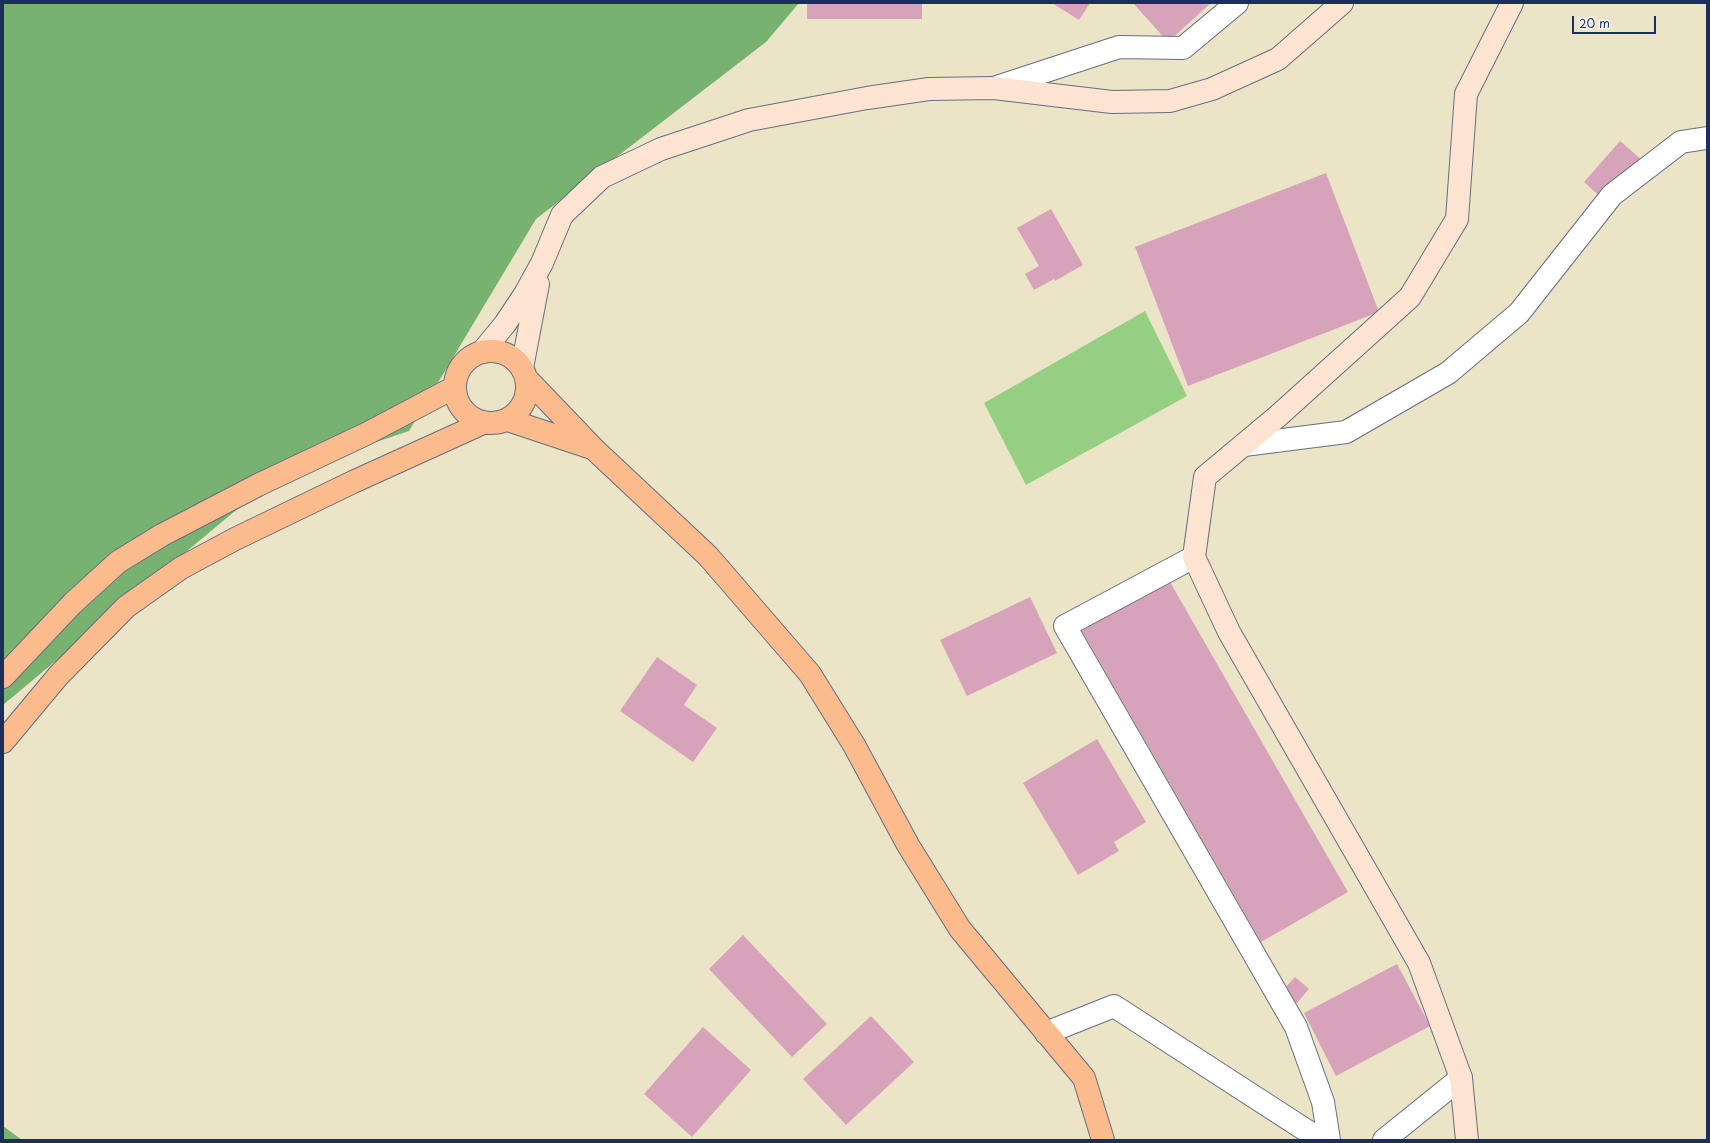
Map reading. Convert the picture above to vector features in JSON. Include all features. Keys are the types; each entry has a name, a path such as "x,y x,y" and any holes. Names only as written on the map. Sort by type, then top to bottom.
{"main road":[{"path":"525,374 528,391 525,403 518,413 508,420 496,424 483,423 472,419 462,410 457,399 455,387 457,375 463,365 472,357 482,352 494,351 505,354 515,360 525,374 595,450 708,556 810,674 854,745 908,845 960,929 1084,1078 1103,1140"},
{"path":"3,677 73,603 118,562 162,535 258,485 368,433 455,387"},
{"path":"508,420 595,450"},
{"path":"3,742 58,676 126,607 181,568 235,539 346,485 483,423"}],"street":[{"path":"994,88 1118,47 1183,48 1237,3"},
{"path":"482,352 517,306 542,263 562,215 602,177 661,149 749,120 867,98 929,89 994,88 1112,102 1170,101 1212,89 1278,59 1342,3"},
{"path":"1468,1140 1461,1078 1419,963 1229,632 1194,557 1205,477 1278,416 1410,297 1457,219 1466,94 1512,3"},
{"path":"1244,445 1346,432 1448,373 1519,313 1612,195 1681,142 1707,138"},
{"path":"525,374 533,305 542,263"},
{"path":"1194,557 1065,626 1296,1027 1323,1102 1329,1140"},
{"path":"1046,1033 1114,1006 1321,1140"},
{"path":"1384,1140 1461,1078"}],"green space":[{"path":"3,3 799,3 766,42 536,219 409,431 278,475 3,705"},
{"path":"1145,311 1187,396 1026,485 984,403"},
{"path":"3,1126 22,1140 3,1140"}],"building":[{"path":"807,3 922,3 922,19 807,19"},
{"path":"1052,3 1090,3 1079,20"},
{"path":"1133,3 1211,3 1168,42"},
{"path":"1620,141 1642,160 1605,201 1584,182"},
{"path":"1326,173 1379,312 1188,386 1135,247"},
{"path":"1051,209 1083,265 1055,281 1054,279 1034,290 1025,274 1039,266 1017,228"},
{"path":"1166,575 1348,892 1261,942 1079,626"},
{"path":"1030,597 1057,653 967,696 940,640"},
{"path":"657,657 697,685 684,705 717,728 693,762 620,711"},
{"path":"1097,739 1146,822 1114,842 1119,851 1078,875 1023,783"},
{"path":"743,935 827,1024 792,1057 709,969"},
{"path":"1397,964 1430,1026 1336,1076 1304,1013"},
{"path":"1295,977 1309,989 1297,1003 1282,991"},
{"path":"871,1016 914,1062 846,1125 803,1079"},
{"path":"703,1027 751,1070 692,1137 644,1094"}]}
